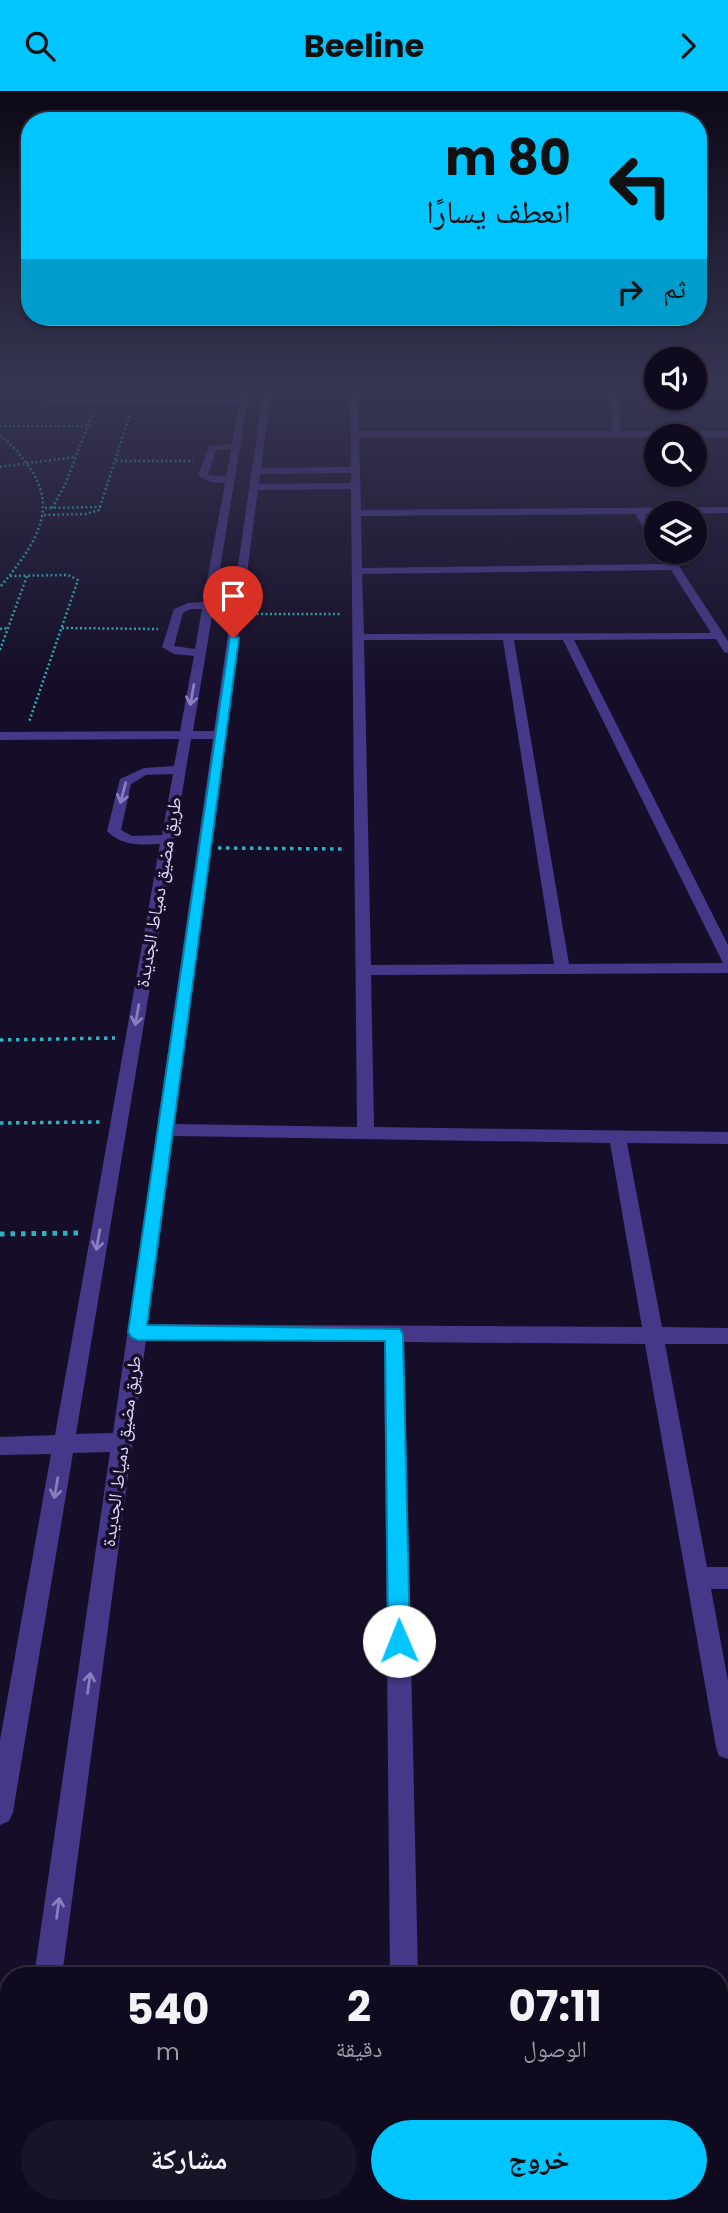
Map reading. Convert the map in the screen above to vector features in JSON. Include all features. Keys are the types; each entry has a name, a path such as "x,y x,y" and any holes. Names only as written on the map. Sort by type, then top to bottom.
{"street":[{"name":"طريق مضيق دمياط الجديدة","path":"0,1812 228,485"},
{"name":"طريق مضيق دمياط الجديدة","path":"49,1967 255,485"},
{"path":"340,485 354,486 366,1133"},
{"path":"638,510 644,520"},
{"path":"355,513 728,510"},
{"path":"672,564 728,650"},
{"path":"356,571 674,567"},
{"path":"200,653 170,649 173,629 180,609 208,605"},
{"path":"508,636 562,969"},
{"path":"567,636 728,960"},
{"path":"357,637 719,636"},
{"path":"0,736 220,735"},
{"path":"167,839 130,841 114,831 128,779 145,771 179,770"},
{"path":"363,970 728,968"},
{"path":"166,1130 728,1138"},
{"path":"617,1136 728,1747"},
{"path":"137,1332 728,1336"},
{"path":"394,1334 404,1967"},
{"path":"0,1445 122,1442"},
{"path":"697,1578 728,1578"}],"path":[{"path":"0,587 32,547 45,508 40,485"},
{"path":"52,508 62,485"},
{"path":"44,515 91,514 101,507 108,485"},
{"path":"45,508 101,507"},
{"path":"10,576 68,575 78,580 24,736"},
{"path":"0,650 27,576"},
{"path":"237,614 357,614"},
{"path":"0,629 8,628"},
{"path":"62,628 173,629"},
{"path":"204,848 361,849"},
{"path":"0,1039 133,1038"},
{"path":"0,1123 119,1121"},
{"path":"0,1234 99,1233"}],"route":[{"path":"233,638 137,1332 394,1334 399,1641"}]}
